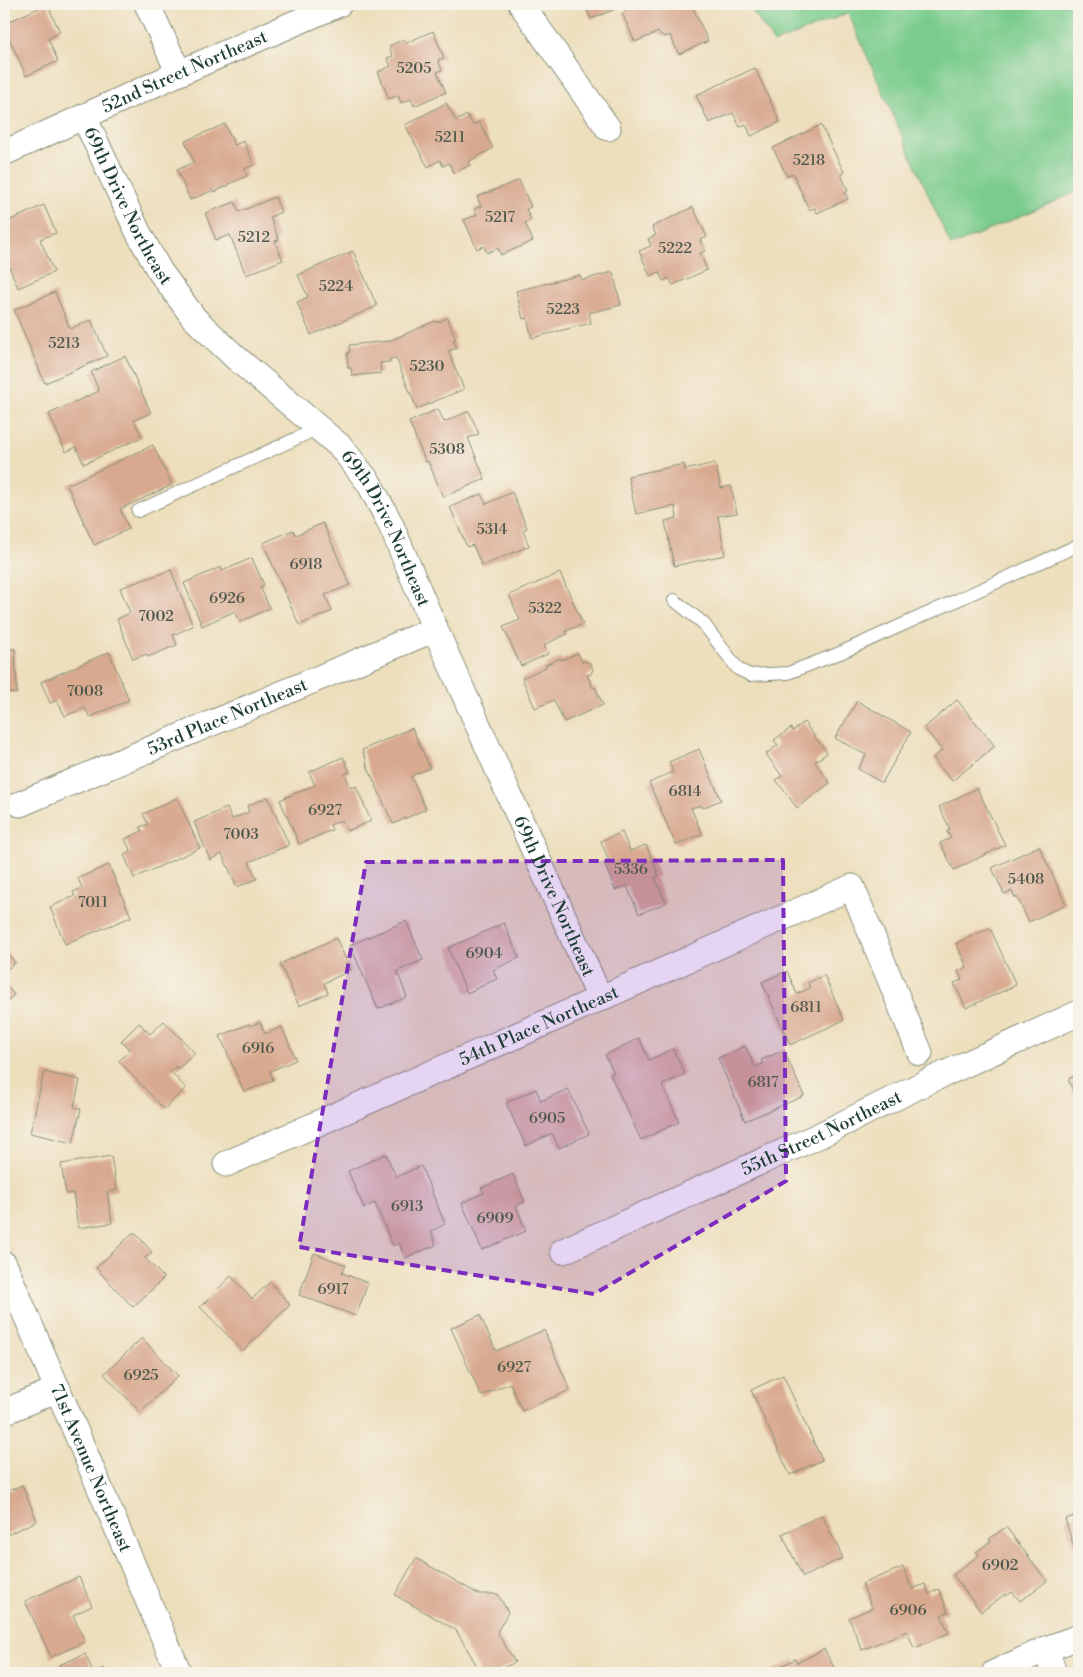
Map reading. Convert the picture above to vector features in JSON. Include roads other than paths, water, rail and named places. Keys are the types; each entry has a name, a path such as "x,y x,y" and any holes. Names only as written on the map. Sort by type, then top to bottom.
{"street":[{"path":"147,4 179,73"},
{"name":"52nd Street Northeast","path":"4,153 179,73 339,4"},
{"path":"521,4 608,128"},
{"name":"69th Drive Northeast","path":"84,118 138,232 159,270 194,318 236,358 341,447 369,483 390,523 435,629 600,998"},
{"name":"53rd Place Northeast","path":"20,804 435,629"},
{"name":"54th Place Northeast","path":"226,1164 852,887 920,1053"},
{"name":"55th Street Northeast","path":"563,1251 818,1136 931,1080 1079,1013"},
{"name":"71st Avenue Northeast","path":"4,1264 179,1673"},
{"path":"4,1412 58,1389"},
{"path":"994,1673 1046,1649 1079,1637"},
{"path":"1046,1649 1054,1673"}],"lane":[{"path":"138,511 319,428"},
{"path":"674,600 703,623 738,669 750,676 788,673 849,649 1079,545"}]}
